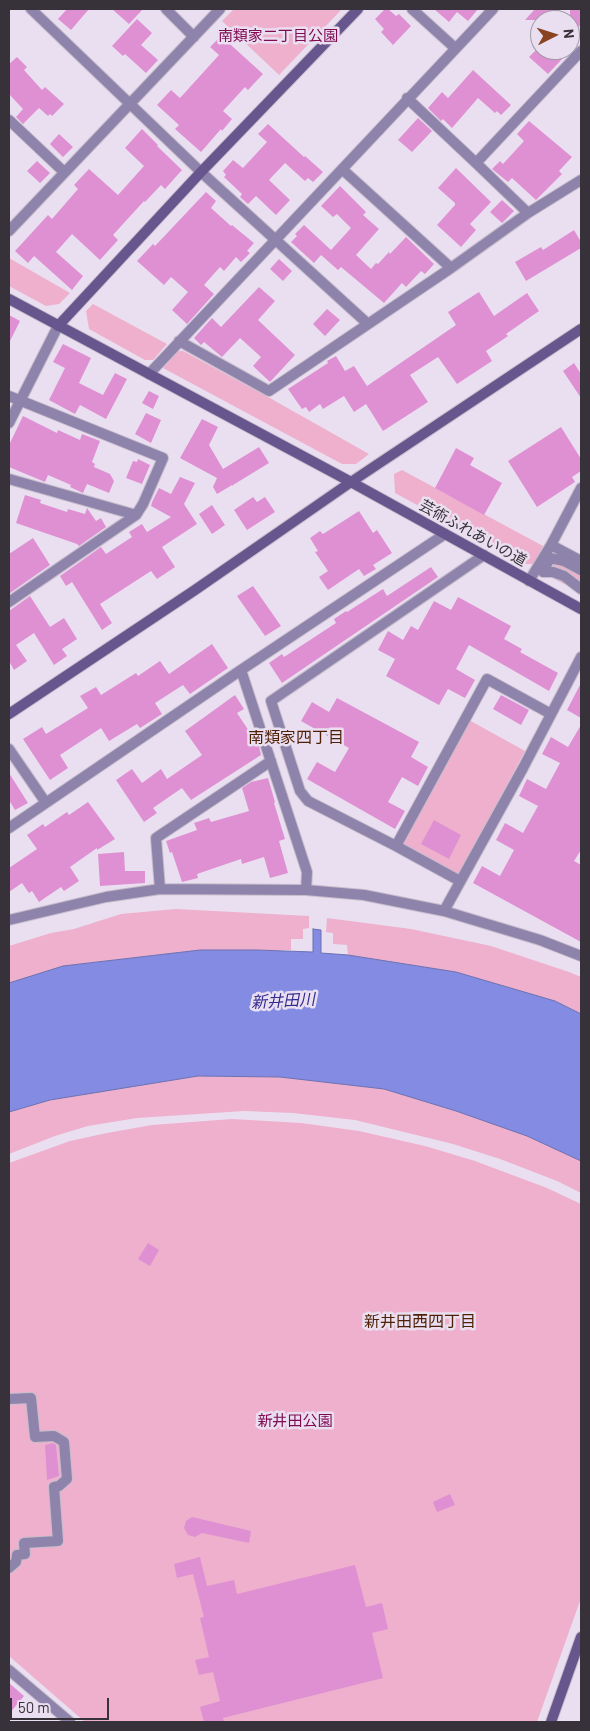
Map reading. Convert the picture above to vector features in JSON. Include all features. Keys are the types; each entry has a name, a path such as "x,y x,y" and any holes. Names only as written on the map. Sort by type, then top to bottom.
{"street":[{"path":"31,9 201,172 368,324"},
{"path":"166,9 194,36"},
{"path":"9,231 220,9"},
{"path":"9,423 58,326 201,172 358,9"},
{"path":"412,9 455,48"},
{"path":"149,374 407,98 493,9"},
{"path":"476,163 581,52"},
{"path":"407,98 528,213"},
{"path":"9,120 64,172"},
{"path":"342,169 451,268"},
{"path":"180,341 269,391 451,268 528,213 581,180"},
{"name":"芸術ふれあいの道","path":"9,298 351,482 581,609"},
{"path":"9,714 581,329"},
{"path":"9,396 163,458 136,516 9,602"},
{"path":"9,479 136,516"},
{"path":"529,581 551,545 581,488"},
{"path":"9,828 445,534"},
{"path":"551,545 581,561"},
{"path":"460,881 308,800 300,791 271,701 484,555"},
{"path":"581,570 564,561 550,558 543,572 553,572 564,576 581,589"},
{"path":"444,911 581,657"},
{"path":"241,670 307,872 306,890"},
{"path":"396,846 487,679 551,714"},
{"path":"9,749 46,803"},
{"path":"160,889 156,838 271,761"},
{"path":"9,920 106,897 160,889 306,890 364,895 444,911 540,940 581,956"},
{"path":"9,1399 31,1398 35,1437 54,1436 64,1442 67,1479 59,1486 54,1486 58,1541 24,1543 25,1554 18,1555 16,1562 9,1568"},
{"path":"551,1722 581,1638"},
{"path":"9,1670 70,1722"}],"green space":[{"name":"南類家二丁目公園","path":"234,9 342,9 279,75 222,21"},
{"path":"9,258 70,293 59,304 46,306 9,286"},
{"path":"93,304 167,344 153,360 145,360 89,329 86,311"},
{"path":"177,351 183,351 369,454 356,464 342,464 163,368"},
{"path":"402,470 543,546 534,564 526,564 395,493 394,474"},
{"path":"551,555 558,555 581,567 581,593 545,574"},
{"path":"469,720 525,751 459,875 401,845"},
{"path":"176,909 309,916 309,928 303,929 303,939 291,939 291,950 200,950 63,966 9,983 9,946 51,933 74,929 121,914"},
{"path":"327,918 411,929 491,946 569,972 581,977 581,1014 555,1001 456,972 348,955 347,945 333,944 333,933 326,932"},
{"path":"198,1076 280,1077 384,1089 456,1111 527,1136 581,1161 581,1193 557,1181 500,1159 453,1144 355,1120 293,1113 244,1111 137,1118 88,1126 55,1136 9,1154 9,1112 50,1100"},
{"name":"新井田公園","path":"232,1119 301,1123 359,1131 425,1146 475,1161 547,1188 581,1204 581,1598 537,1722 85,1722 9,1656 9,1163 70,1141 107,1133 152,1125"}],"water":[{"name":"新井田川","path":"313,929 321,930 321,953 348,955 456,972 555,1001 581,1014 581,1161 527,1136 456,1111 384,1089 280,1077 198,1076 50,1100 9,1112 9,983 63,966 200,950 313,952"}],"building":[{"path":"67,9 89,9 71,30 58,19"},
{"path":"112,9 143,9 129,24"},
{"path":"385,9 388,9 396,16 399,14 411,26 393,45 381,32 384,29 375,19"},
{"path":"434,9 478,9 468,21 457,12 449,22"},
{"path":"535,9 560,9 559,10"},
{"path":"581,9 580,25 580,10 570,10"},
{"path":"137,19 152,33 141,45 158,60 146,73 125,54 123,56 112,46"},
{"path":"221,36 263,74 248,90 245,87 223,111 232,119 201,152 175,129 179,125 157,105 171,90 180,98 219,55 210,47"},
{"path":"17,57 27,67 24,70 42,90 45,87 64,104 52,116 50,114 48,116 39,108 23,124 16,117 23,109 9,94 9,64"},
{"path":"532,60 561,60 548,74"},
{"path":"473,70 511,105 501,115 497,111 495,113 478,98 452,128 443,119 441,121 428,108 442,92 448,98"},
{"path":"418,118 432,131 412,152 398,140"},
{"path":"529,121 572,157 559,171 562,174 536,200 512,178 508,182 492,169 500,161 503,164 524,141 517,134"},
{"path":"268,124 323,172 313,182 308,178 305,181 285,163 269,180 290,200 276,215 256,196 248,204 240,197 242,194 224,177 226,175 223,171 233,160 243,168 267,142 258,134"},
{"path":"142,129 182,170 165,189 161,185 144,201 113,235 118,240 100,260 72,234 56,252 83,276 72,290 34,256 28,263 15,251 48,215 52,219 78,189 74,185 89,169 118,195 144,166 125,148"},
{"path":"59,134 73,147 63,157 50,144"},
{"path":"37,161 50,173 40,183 27,171"},
{"path":"456,168 491,202 470,224 476,230 461,247 437,225 455,205 438,188"},
{"path":"340,186 366,212 363,215 379,229 356,255 371,269 389,252 390,254 406,237 434,264 425,274 421,271 406,287 402,283 384,303 341,267 338,270 321,255 314,263 291,242 297,236 295,234 304,225 331,250 351,228 337,214 333,217 321,206"},
{"path":"206,192 216,201 211,208 254,243 247,251 250,253 241,262 236,257 224,271 220,267 204,285 214,294 187,324 172,310 188,292 171,277 164,285 137,261 153,244 155,246"},
{"path":"502,200 514,211 502,223 490,212"},
{"path":"574,230 581,242 581,248 526,281 515,262 541,247 543,250"},
{"path":"279,259 292,271 283,281 270,269"},
{"path":"259,287 275,301 258,320 295,355 270,382 253,366 261,357 240,338 222,357 204,342 201,345 194,338 212,318 221,327"},
{"path":"479,292 494,316 527,293 539,311 506,334 508,336 486,351 492,361 457,384 438,357 410,375 428,402 383,431 366,404 354,412 344,396 323,409 320,404 309,412 306,407 302,409 288,389 336,356 345,371 354,366 367,386 456,325 448,312"},
{"path":"327,309 340,320 325,336 313,324"},
{"path":"9,315 20,321 9,343"},
{"path":"63,344 91,358 79,383 103,395 115,373 127,379 106,419 80,405 75,414 49,400 65,368 53,362"},
{"path":"574,363 581,374 581,398 563,371"},
{"path":"149,391 159,396 153,409 142,403"},
{"path":"146,413 161,420 151,443 135,434"},
{"path":"23,416 57,433 58,430 80,440 82,434 100,441 92,462 95,464 94,467 110,474 114,481 109,493 87,484 83,493 70,487 71,485 48,475 45,482 9,467 9,445"},
{"path":"202,419 218,427 209,445 223,469 259,447 269,463 217,494 213,487 217,478 180,458"},
{"path":"561,427 581,459 581,471 572,477 575,482 537,507 508,461"},
{"path":"456,448 474,458 470,465 502,483 484,515 435,488"},
{"path":"138,459 150,465 142,484 126,478 133,461 137,462"},
{"path":"180,477 195,483 184,504 197,524 162,547 175,567 157,579 151,571 100,604 112,623 102,630 72,582 66,586 60,576 101,547 106,554 132,537 129,532 142,524 147,532 171,517 151,506 159,488 171,494"},
{"path":"25,495 41,500 40,503 67,512 68,509 85,514 87,508 96,521 101,518 106,527 79,546 16,523"},
{"path":"253,497 257,502 265,497 275,512 247,530 234,510"},
{"path":"212,505 225,525 212,534 199,514"},
{"path":"359,511 373,533 377,530 392,553 373,565 376,569 364,576 359,569 328,590 319,577 328,571 315,552 318,551 310,538 320,531 323,534"},
{"path":"33,538 50,565 10,593 9,554"},
{"path":"431,567 438,577 282,683 269,663 282,654 284,657 336,623 334,619 383,589 387,596"},
{"path":"253,586 281,626 265,636 237,596"},
{"path":"30,596 50,627 64,618 77,639 62,649 67,656 54,665 34,633 16,645 27,661 14,670 9,661 9,611"},
{"path":"458,597 511,626 504,639 522,649 520,652 558,673 549,691 469,645 456,669 475,680 465,698 448,689 439,705 386,676 395,659 378,650 388,631 403,640 411,626 418,630 434,601 451,610"},
{"path":"212,644 228,668 190,694 183,685 155,703 162,714 140,728 137,724 109,741 101,728 60,755 68,768 50,780 23,739 42,727 46,734 88,708 80,696 96,687 101,695 136,673 138,676 160,661 169,674"},
{"path":"581,683 581,718 567,710"},
{"path":"235,695 244,709 237,713 259,746 261,755 191,800 182,788 153,808 157,813 144,822 116,780 132,769 142,783 161,769 167,779 202,755 185,731"},
{"path":"501,695 529,710 521,725 493,709"},
{"path":"337,698 419,742 411,757 428,767 418,786 402,777 388,802 405,811 395,829 307,779 317,762 335,772 349,748 301,721 312,702 329,712"},
{"path":"581,725 581,850 574,861 581,865 581,942 473,883 482,866 500,876 514,850 496,840 505,823 523,833 538,806 519,796 527,779 546,789 560,763 542,754 551,737 568,747"},
{"path":"9,773 28,803 15,810 9,800"},
{"path":"268,778 285,839 279,841 288,873 270,878 264,857 242,864 241,859 197,874 198,878 182,882 172,852 170,853 166,841 197,830 194,823 209,818 211,822 249,811 242,788 251,782"},
{"path":"88,802 115,839 97,850 97,848 70,867 79,881 64,891 61,887 39,902 32,891 29,893 22,883 9,892 9,868 37,849 27,835 43,824 45,827 67,812 69,815"},
{"path":"434,820 461,835 449,859 421,844"},
{"path":"124,852 125,871 145,871 145,883 100,886 98,854"},
{"path":"148,1243 159,1250 150,1266 138,1259"},
{"path":"53,1443 56,1445 59,1476 47,1480 45,1445"},
{"path":"450,1494 455,1505 437,1512 433,1502"},
{"path":"192,1517 251,1531 249,1543 202,1533 195,1537 188,1535 184,1528 186,1521"},
{"path":"200,1557 207,1586 234,1580 237,1594 355,1565 366,1607 382,1603 388,1629 372,1633 383,1678 223,1718 224,1722 204,1722 200,1707 220,1701 213,1672 199,1675 195,1660 209,1657 200,1618 204,1617 193,1574 177,1578 174,1564"},
{"path":"9,1683 24,1696 9,1714"}],"district":[{"name":"南類家四丁目","path":"296,738"},
{"name":"新井田西四丁目","path":"420,1322"}]}
